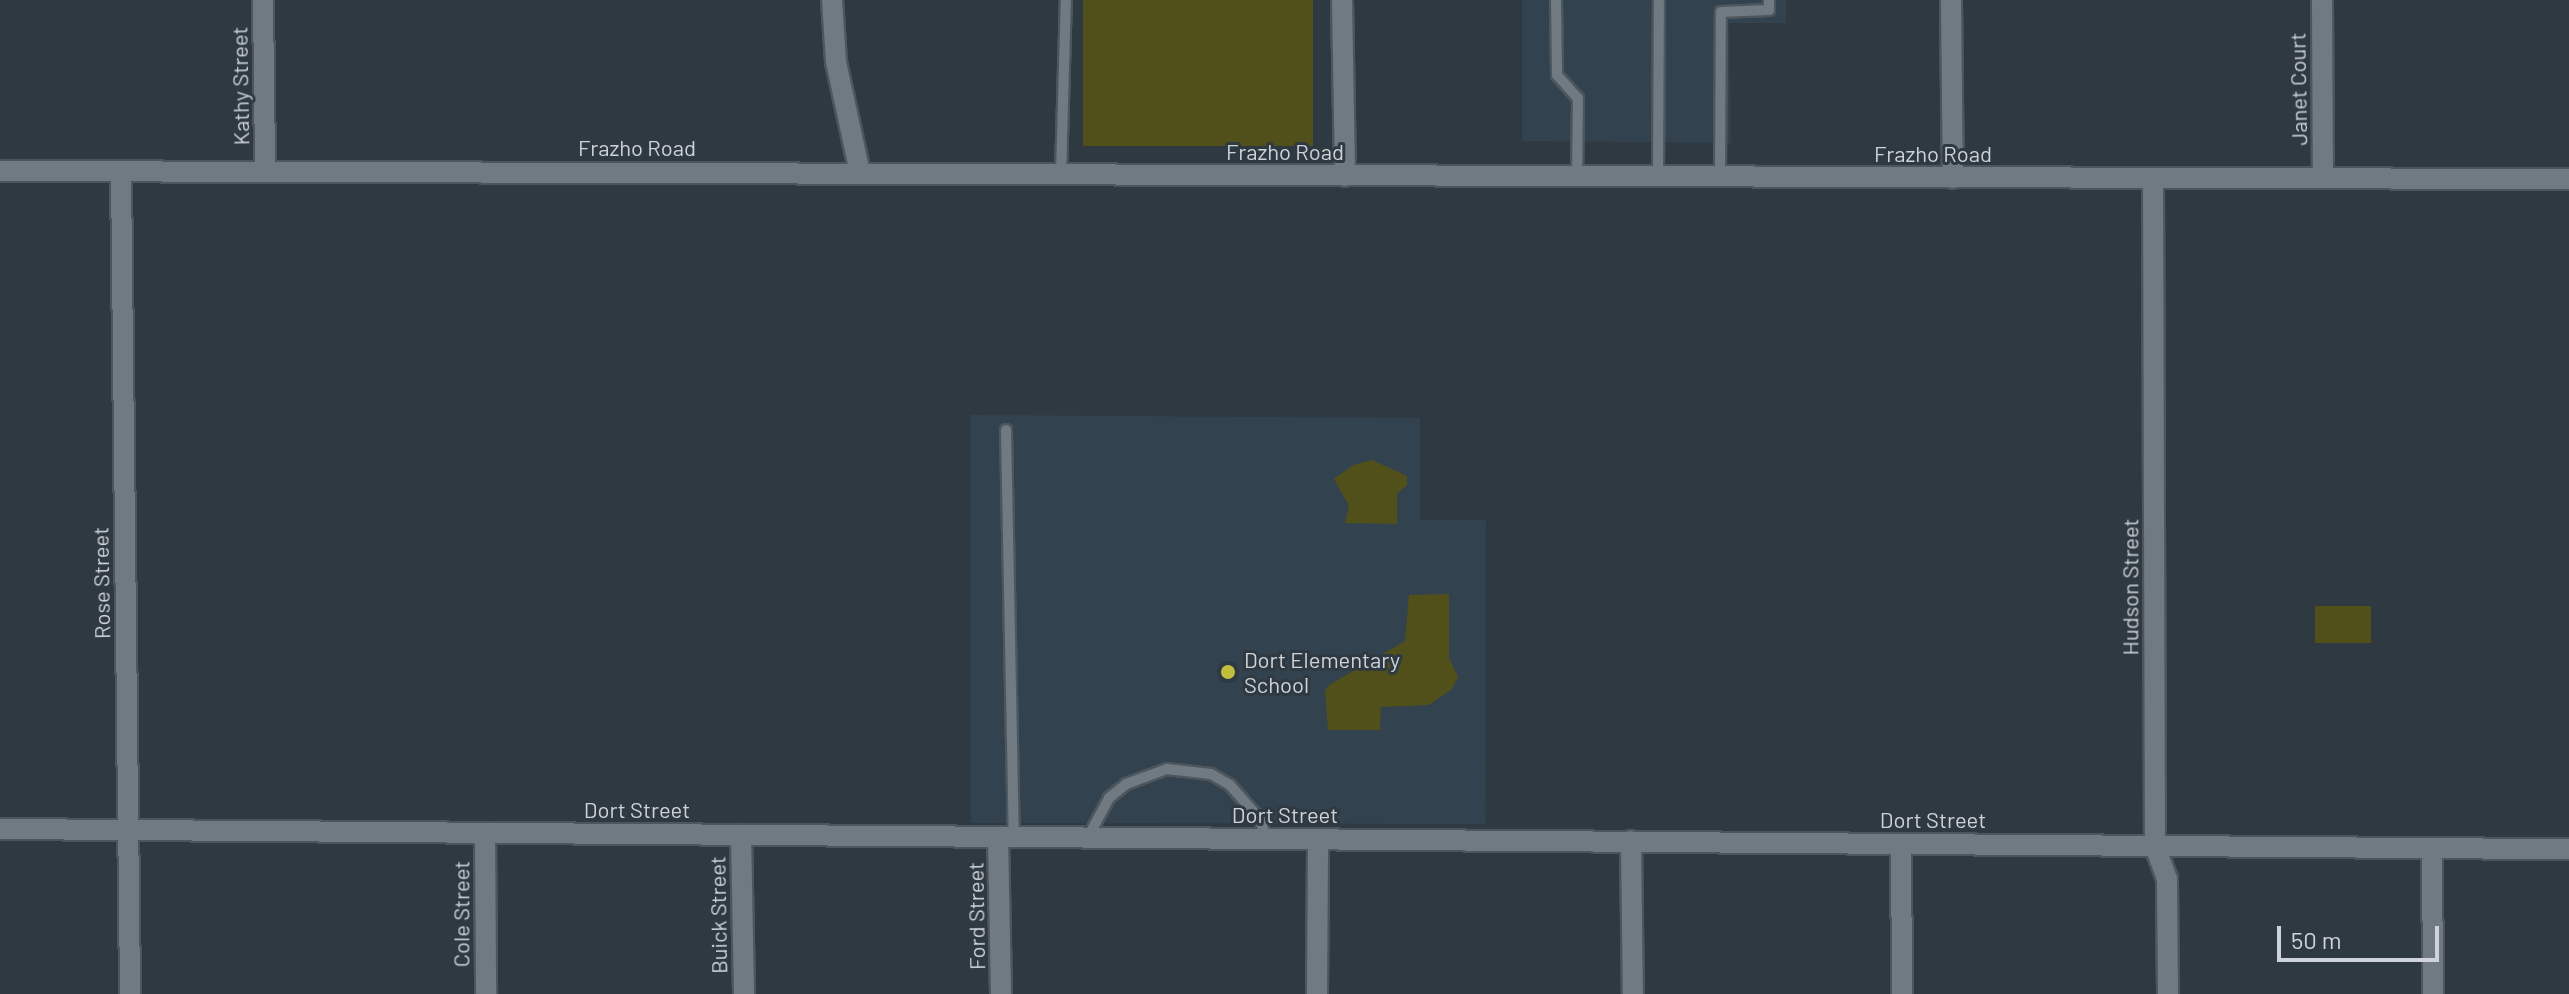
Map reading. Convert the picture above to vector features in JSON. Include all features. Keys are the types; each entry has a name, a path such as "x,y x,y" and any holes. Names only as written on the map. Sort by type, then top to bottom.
{"street":[{"name":"Kathy Street","path":"263,0 265,171"},
{"path":"832,0 836,62 860,173"},
{"path":"1342,0 1345,176"},
{"path":"1951,0 1953,178"},
{"name":"Janet Court","path":"2322,0 2323,178"},
{"name":"Frazho Road","path":"0,171 2569,179"},
{"name":"Rose Street","path":"121,172 130,994"},
{"name":"Hudson Street","path":"2153,178 2155,846 2167,879 2168,994"},
{"name":"Dort Street","path":"0,829 2569,849"},
{"name":"Cole Street","path":"485,833 486,994"},
{"name":"Buick Street","path":"741,835 744,994"},
{"name":"Ford Street","path":"1001,994 1006,837"},
{"path":"1317,994 1318,839"},
{"path":"1631,841 1633,994"},
{"path":"1901,844 1902,994"},
{"path":"2432,848 2433,994"}],"lane":[{"path":"1061,174 1066,0"},
{"path":"1556,0 1557,75 1578,98 1577,177"},
{"path":"1658,177 1659,0"},
{"path":"1720,177 1721,12 1769,10 1769,0"},
{"path":"1006,430 1006,837"},
{"path":"1088,837 1109,798 1126,784 1167,769 1200,772 1230,785 1259,818 1267,839"}],"shaded area":[{"path":"1083,0 1313,0 1313,146 1083,146"},
{"path":"1522,0 1786,0 1786,23 1729,23 1731,143 1522,141"},
{"name":"Dort Elementary School","path":"971,415 1420,418 1420,520 1486,520 1485,824 971,823"},
{"path":"1372,460 1407,476 1407,485 1397,494 1397,524 1345,523 1349,506 1334,479 1353,465"},
{"path":"1449,594 1449,658 1458,677 1452,689 1429,705 1381,707 1380,730 1328,730 1325,691 1329,685 1405,641 1409,595"},
{"path":"2315,606 2371,606 2371,643 2315,643"}],"place":[{"name":"Dort Elementary School","path":"1228,672"}]}
